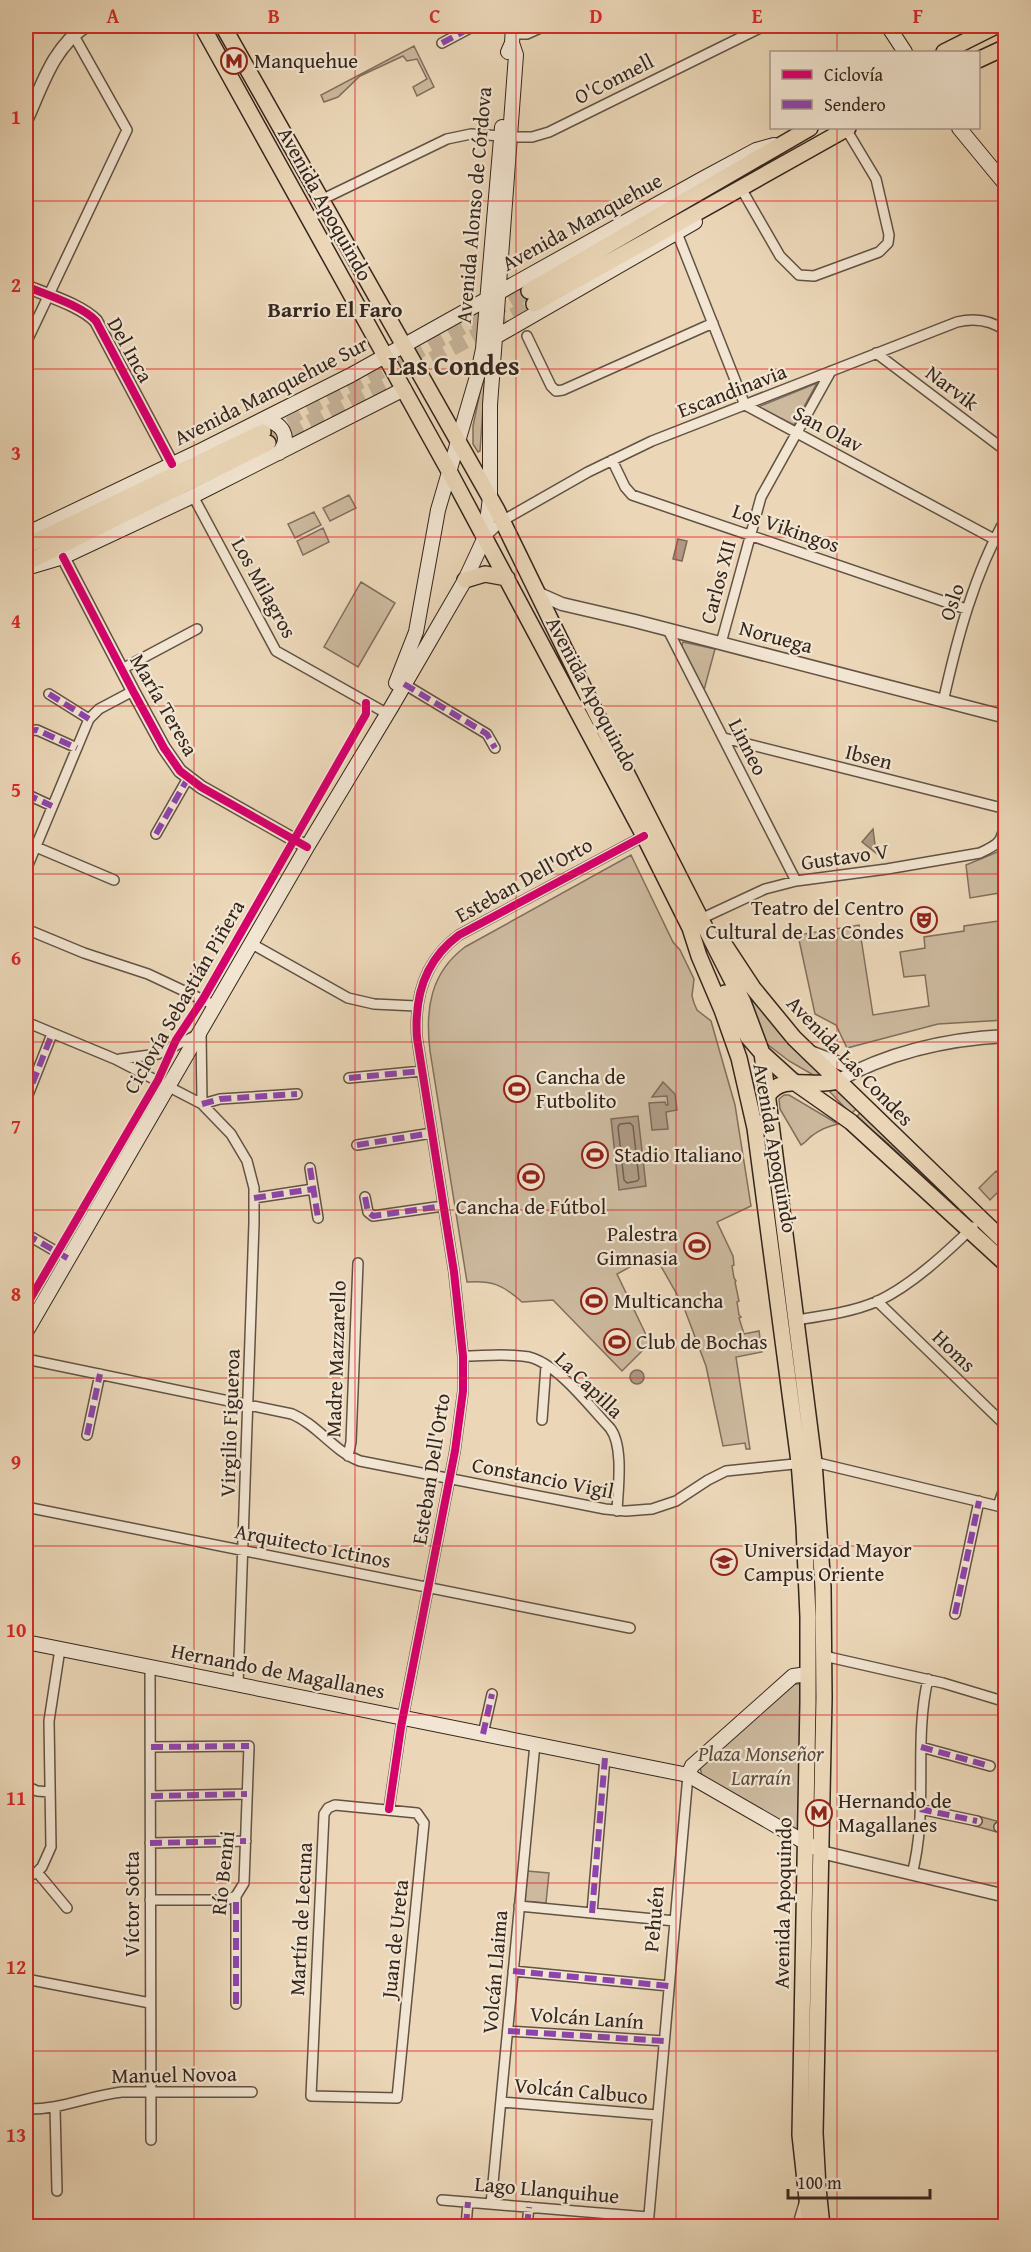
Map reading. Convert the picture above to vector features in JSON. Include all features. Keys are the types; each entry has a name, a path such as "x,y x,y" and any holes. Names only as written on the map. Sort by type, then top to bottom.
{"main road":[{"name":"Avenida Apoquindo","path":"202,26 449,471 644,836 690,928 732,1036 755,1128 822,1575 824,1698 816,2118 816,2167 822,2226"},
{"name":"Avenida Apoquindo","path":"223,26 490,498 592,707 743,1002 762,1053 796,1320 806,1462 804,1526 808,1674 800,2135 810,2226"},
{"path":"888,26 904,51"},
{"path":"946,51 996,26"},
{"name":"Avenida Alonso de Córdova","path":"386,713 386,705 416,632 436,519 478,373 494,296 506,137 516,55 512,34"},
{"path":"980,59 1005,47"},
{"name":"Avenida Manquehue","path":"808,129 531,298 845,129"},
{"path":"960,129 1005,185"},
{"name":"Avenida Manquehue","path":"405,345 756,150 783,143"},
{"name":"Avenida Manquehue","path":"497,336 677,232 764,174"},
{"name":"Avenida Alonso de Córdova","path":"386,713 465,580 485,537 490,498 489,431 497,336 494,296"},
{"name":"Avenida Manquehue Sur","path":"26,568 63,557 193,496 268,437 385,356 405,345"},
{"name":"Avenida Manquehue Sur","path":"26,534 172,464 268,437 404,389"},
{"name":"Avenida Manquehue Sur","path":"26,546 268,437"},
{"name":"Avenida Manquehue Sur","path":"26,563 268,437"},
{"path":"427,568 432,606 446,613"},
{"path":"465,580 485,574 507,578"},
{"path":"26,1332 386,713"},
{"name":"Avenida Las Condes","path":"687,889 753,988 804,1048 1005,1243"},
{"name":"Avenida Las Condes","path":"690,928 748,1037 762,1053 794,1082 851,1122 1005,1264"},
{"path":"766,1097 775,1087 794,1082 824,1084 837,1081"},
{"name":"Hernando de Magallanes","path":"26,1642 688,1774 821,1852"},
{"path":"688,1774 692,1766 793,1676 808,1674 815,1678 824,1698"},
{"path":"800,2096 808,2111 816,2118"}],"street":[{"path":"26,121 55,57 73,34 86,26"},
{"path":"442,43 474,26"},
{"path":"512,34 527,34 545,26"},
{"name":"O'Connell","path":"321,200 447,139 471,134 532,137 549,132 764,26"},
{"path":"26,343 127,130 73,34"},
{"path":"742,190 780,256 799,275 814,276 879,252 888,243 890,235 876,179 848,129"},
{"path":"677,232 745,405"},
{"name":"Del Inca","path":"26,286 87,314 96,321 172,464"},
{"name":"Escandinavia","path":"485,537 502,521 612,460 652,441 964,320 989,322 1005,331"},
{"path":"527,336 551,386 556,391 563,390 713,323"},
{"name":"Narvik","path":"876,353 1005,451"},
{"name":"Carlos XII","path":"721,643 761,497 831,371"},
{"name":"San Olav","path":"745,405 994,538"},
{"name":"Los Vikingos","path":"612,460 625,488 632,495 966,609"},
{"name":"Los Milagros","path":"193,496 276,651 386,713"},
{"name":"Oslo","path":"943,702 966,609 994,538 1005,518"},
{"name":"María Teresa","path":"63,557 169,755 188,778 307,847"},
{"name":"Noruega","path":"537,593 562,604 1005,717"},
{"path":"122,669 197,629"},
{"name":"Linneo","path":"668,630 796,881"},
{"path":"404,684 487,734 495,748"},
{"path":"27,865 89,719 99,709 133,691"},
{"path":"49,694 89,719"},
{"path":"26,730 36,730 77,747"},
{"name":"Ibsen","path":"724,738 1005,809"},
{"path":"156,834 188,778"},
{"path":"26,794 52,806"},
{"name":"Gustavo V","path":"707,916 765,889 796,881 887,869 980,853 1001,840 1005,820"},
{"name":"Esteban Dell'Orto","path":"389,1809 403,1717 450,1478 461,1408 463,1356 454,1272 417,1038 416,1006 420,987 439,953 452,941 644,836"},
{"path":"36,847 114,880"},
{"path":"26,929 84,953 148,974 216,1006"},
{"path":"252,944 348,998 374,1004 416,1006"},
{"name":"Virgilio Figueroa","path":"26,1022 116,1059 202,1104 231,1134 242,1151 252,1178 254,1198 238,1685"},
{"path":"116,1059 141,1058 158,1054 201,1032"},
{"path":"201,1032 202,1104 220,1099 297,1094"},
{"path":"26,1100 52,1034"},
{"path":"837,1081 857,1070 923,1047 965,1039 1005,1036"},
{"path":"804,1048 857,1070"},
{"path":"349,1077 422,1071"},
{"path":"357,1145 432,1133"},
{"path":"310,1168 318,1218"},
{"path":"254,1198 313,1189"},
{"path":"365,1197 368,1212 372,1215 443,1206"},
{"path":"796,1320 841,1312 878,1301 944,1256 980,1220"},
{"path":"26,1234 69,1259"},
{"name":"Madre Mazzarello","path":"348,1456 351,1442 358,1263"},
{"name":"Homs","path":"878,1301 1005,1426"},
{"name":"La Capilla","path":"463,1356 521,1356 534,1359 562,1379 616,1437 618,1450 617,1511"},
{"name":"Constancio Vigil","path":"26,1359 283,1411 301,1418 348,1456 360,1461 617,1511 644,1510 664,1506 726,1472 806,1462"},
{"path":"542,1420 546,1366"},
{"path":"87,1435 100,1374"},
{"path":"806,1462 1002,1507 1005,1483"},
{"path":"955,1614 979,1501"},
{"name":"Arquitecto Ictinos","path":"26,1507 630,1628"},
{"path":"26,1878 37,1872 46,1860 51,1847 49,1721 60,1649"},
{"path":"824,1656 928,1679 1005,1702"},
{"name":"Víctor Sotta","path":"150,1667 151,2140"},
{"path":"912,1874 918,1844 922,1704 928,1679"},
{"path":"483,1734 492,1694"},
{"name":"Volcán Llaima","path":"491,2204 534,1744"},
{"name":"Río Benni","path":"150,1747 249,1746 244,1883 236,1896 236,2004"},
{"path":"921,1747 990,1766"},
{"path":"592,1913 605,1758"},
{"name":"Pehuén","path":"648,2222 688,1774"},
{"path":"26,1786 36,1791 50,1792"},
{"path":"151,1796 247,1794"},
{"name":"Martín de Lecuna","path":"389,1809 335,1805 328,1808 324,1814 311,2096 397,2098"},
{"name":"Juan de Ureta","path":"389,1809 417,1813 423,1819 424,1827 397,2098"},
{"path":"920,1809 977,1821"},
{"path":"150,1843 246,1841"},
{"path":"821,1852 1005,1896"},
{"path":"37,1872 67,1908"},
{"path":"150,1900 226,1900 236,1896"},
{"path":"519,1906 675,1921"},
{"path":"513,1971 669,1986"},
{"path":"26,1979 150,2003"},
{"name":"Volcán Lanín","path":"508,2031 664,2041"},
{"name":"Manuel Novoa","path":"26,2109 55,2108 104,2094 252,2092"},
{"name":"Volcán Calbuco","path":"501,2102 657,2115"},
{"path":"55,2108 57,2191"},
{"name":"Lago Llanquihue","path":"442,2200 529,2207 648,2222"},
{"path":"799,2226 806,2201"},
{"path":"466,2226 468,2202"},
{"path":"527,2226 529,2207"}],"green space":[{"path":"414,46 434,87 417,96 413,87 427,79 417,59 407,61 403,56 360,76 338,97 324,102 321,95"},
{"path":"486,363 480,451 478,452 473,444 473,426"},
{"path":"817,383 794,425 758,407"},
{"path":"349,495 356,508 330,521 323,508"},
{"path":"314,512 321,525 295,538 288,524"},
{"path":"323,528 329,542 303,555 297,541"},
{"path":"361,582 395,603 358,667 324,647"},
{"path":"683,642 715,649 704,690 681,648"},
{"path":"1002,850 1005,864 1005,892 970,898 966,865"},
{"name":"Stadio Italiano","path":"631,855 673,942 680,950 694,979 692,996 694,1003 697,1010 711,1021 735,1105 751,1206 717,1222 733,1256 734,1265 732,1266 741,1317 739,1318 744,1334 759,1331 762,1352 736,1357 750,1449 746,1449 745,1443 723,1446 706,1366 683,1305 654,1254 617,1274 650,1343 622,1371 553,1300 522,1302 497,1285 467,1282 430,1051 428,1021 437,981 453,957 465,947"},
{"path":"1005,920 1005,1020 938,1024 847,1048 836,1025 815,1014 798,935 859,925 873,1015 929,1006 925,975 904,977 900,952 925,948 924,937 964,931 964,926"},
{"path":"735,968 826,1077 815,1076 789,1061 767,1044"},
{"path":"834,1087 858,1107 851,1114 830,1092"},
{"path":"784,1095 789,1095 838,1124 819,1131 801,1145 780,1109 779,1099"},
{"path":"862,1110 940,1191 883,1139 856,1118"},
{"path":"996,1171 1005,1181 1005,1185 990,1200 979,1188"},
{"name":"Plaza Monseñor Larraín","path":"790,1684 801,1684 800,1831 794,1830 702,1776 700,1767"},
{"path":"978,1816 1000,1822 997,1832 975,1826"},
{"path":"527,1871 549,1873 546,1903 524,1901"}],"water":[{"path":"678,539 687,541 682,561 673,559"},
{"path":"873,829 876,853 862,842"},
{"path":"663,1082 675,1094 677,1110 666,1112 668,1129 652,1130 649,1103 665,1102 668,1105 667,1096 652,1097"},
{"path":"638,1116 646,1186 619,1190 611,1119"},
{"path":"634,1370 640,1370 644,1377 640,1384 634,1384 630,1380 630,1374"}],"tunnel":[{"path":"266,430 395,364 529,291"},
{"path":"268,443 401,376 534,304"}],"marked path":[{"path":"442,43 474,26"},
{"path":"404,684 487,734 495,748"},
{"path":"49,694 89,719"},
{"path":"26,731 37,730 77,748"},
{"path":"156,834 188,778"},
{"path":"26,794 52,806"},
{"path":"26,1100 52,1034"},
{"path":"349,1078 422,1071"},
{"path":"202,1104 220,1099 297,1094"},
{"path":"357,1145 432,1133"},
{"path":"310,1168 318,1218"},
{"path":"254,1198 313,1189"},
{"path":"365,1197 368,1212 373,1216 443,1206"},
{"path":"26,1234 69,1259"},
{"path":"87,1435 100,1374"},
{"path":"955,1614 979,1501"},
{"path":"483,1734 492,1694"},
{"path":"151,1747 249,1746"},
{"path":"921,1747 990,1766"},
{"path":"592,1913 605,1758"},
{"path":"151,1796 247,1794"},
{"path":"920,1809 977,1821"},
{"path":"999,1827 1006,1828"},
{"path":"150,1843 246,1841"},
{"path":"236,1896 236,2004"},
{"path":"513,1971 669,1986"},
{"path":"508,2031 664,2041"},
{"path":"466,2226 468,2202"},
{"path":"527,2226 529,2207"}],"cycle path":[{"path":"26,286 73,305 96,321 172,464"},
{"path":"63,557 164,748 180,771 201,787 307,847"},
{"name":"Ciclovía Sebastián Piñera","path":"26,1306 158,1080 176,1040 203,999 366,714 366,703"},
{"path":"389,1809 401,1727 455,1451 463,1391 463,1356 454,1272 417,1038 420,994 430,968 447,945 459,935 644,836"}],"place":[{"name":"Manquehue","path":"234,61"},
{"name":"Teatro del Centro Cultural de Las Condes","path":"924,920"},
{"name":"Cancha de Futbolito","path":"517,1089"},
{"name":"Stadio Italiano","path":"595,1155"},
{"name":"Cancha de Fútbol","path":"531,1177"},
{"name":"Palestra Gimnasia","path":"697,1246"},
{"name":"Multicancha","path":"594,1301"},
{"name":"Club de Bochas","path":"617,1342"},
{"name":"Universidad Mayor Campus Oriente","path":"724,1562"},
{"name":"Hernando de Magallanes","path":"819,1813"}],"district":[{"name":"Barrio El Faro","path":"335,309"},
{"name":"Las Condes","path":"454,366"}]}
